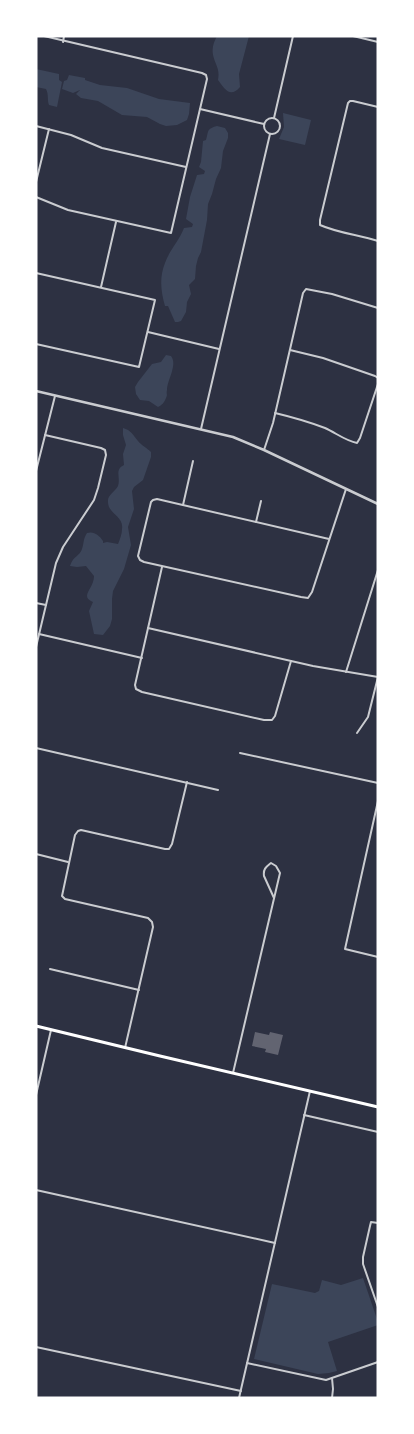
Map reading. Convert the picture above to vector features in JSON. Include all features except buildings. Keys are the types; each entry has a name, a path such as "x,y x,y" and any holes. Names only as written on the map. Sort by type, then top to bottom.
{"main road":[{"path":"36,1026 378,1107"}],"street":[{"path":"36,197 68,210 171,233 207,78 206,75 44,36"},
{"path":"63,42 64,36"},
{"path":"274,118 293,36"},
{"path":"353,36 378,42"},
{"path":"378,106 350,101 320,220 320,225 328,228 378,241"},
{"path":"200,109 264,124"},
{"path":"269,118 274,118 279,122 280,128 276,133 270,134 264,130 264,124 269,118"},
{"path":"36,126 71,135 102,148 186,167"},
{"path":"36,182 49,129"},
{"path":"201,429 270,134"},
{"path":"101,287 116,221"},
{"path":"36,273 155,300 139,368 36,344"},
{"path":"264,450 269,438 303,293 306,289 332,294 378,308"},
{"path":"148,332 219,349"},
{"path":"290,350 343,364 378,378"},
{"path":"275,413 311,423 357,443 378,384"},
{"path":"36,391 233,437 378,504"},
{"path":"36,471 55,395"},
{"path":"36,647 59,555 96,493 106,455 106,450 101,448 45,435"},
{"path":"183,505 193,461"},
{"path":"329,539 157,499 150,502 138,556 144,562 300,598 308,598 312,592 346,489"},
{"path":"256,522 261,501"},
{"path":"162,566 136,689 142,692 264,720 272,720 291,661"},
{"path":"346,672 378,570"},
{"path":"36,603 46,605"},
{"path":"148,628 291,661 378,677 368,717 357,733"},
{"path":"39,634 142,658"},
{"path":"36,748 218,790"},
{"path":"240,753 378,783"},
{"path":"125,1048 153,927 152,922 148,918 65,899 62,896 75,834 81,830 165,849 169,848 172,844 187,782"},
{"path":"378,801 344,950 378,957"},
{"path":"36,854 69,862"},
{"path":"233,1073 280,873 276,866 271,863 263,872 274,898"},
{"path":"50,969 139,990"},
{"path":"36,1096 51,1030"},
{"path":"239,1398 310,1091"},
{"path":"304,1115 378,1132"},
{"path":"36,1190 275,1243"},
{"path":"378,1223 371,1222 363,1257 363,1264 378,1307"},
{"path":"36,1347 241,1391"},
{"path":"247,1363 326,1380 378,1362"},
{"path":"332,1378 332,1398"}],"shaded area":[{"path":"217,36 249,36 239,74 240,87 233,92 228,91 218,80 218,69 213,55"},
{"path":"36,69 59,74 59,80 62,82 57,107 49,105 46,89 36,87"},
{"path":"69,75 85,78 85,80 100,85 127,88 159,99 190,103 187,120 177,125 166,126 147,117 122,115 98,101 81,98 76,94 80,90 73,93 62,89 64,81 67,80"},
{"path":"283,113 311,120 305,145 279,139 284,127"},
{"path":"217,126 225,128 228,138 223,151 221,168 208,204 201,252 196,266 195,279 189,285 191,294 187,302 186,312 181,321 175,322 168,306 165,306 161,280 163,269 184,228 192,227 193,224 186,219 197,175 204,174 205,171 199,167 203,141 206,140 209,129"},
{"path":"166,355 171,356 173,368 167,386 167,397 163,404 158,407 149,401 140,400 136,394 135,387 152,364 161,362"},
{"path":"123,428 130,431 151,452 151,457 143,480 132,491 134,509 128,527 131,545 124,569 113,591 110,626 103,635 94,634 89,611 93,602 89,600 87,595 94,576 86,566 70,566 81,551 87,533 96,534 103,543 118,544 122,533 122,525 121,521 110,509 108,500 118,486 118,471 124,465 123,454 126,445"},
{"path":"363,1278 378,1325 328,1342 337,1371 318,1374 254,1359 272,1284 315,1293 319,1291 322,1280 341,1285"}]}
